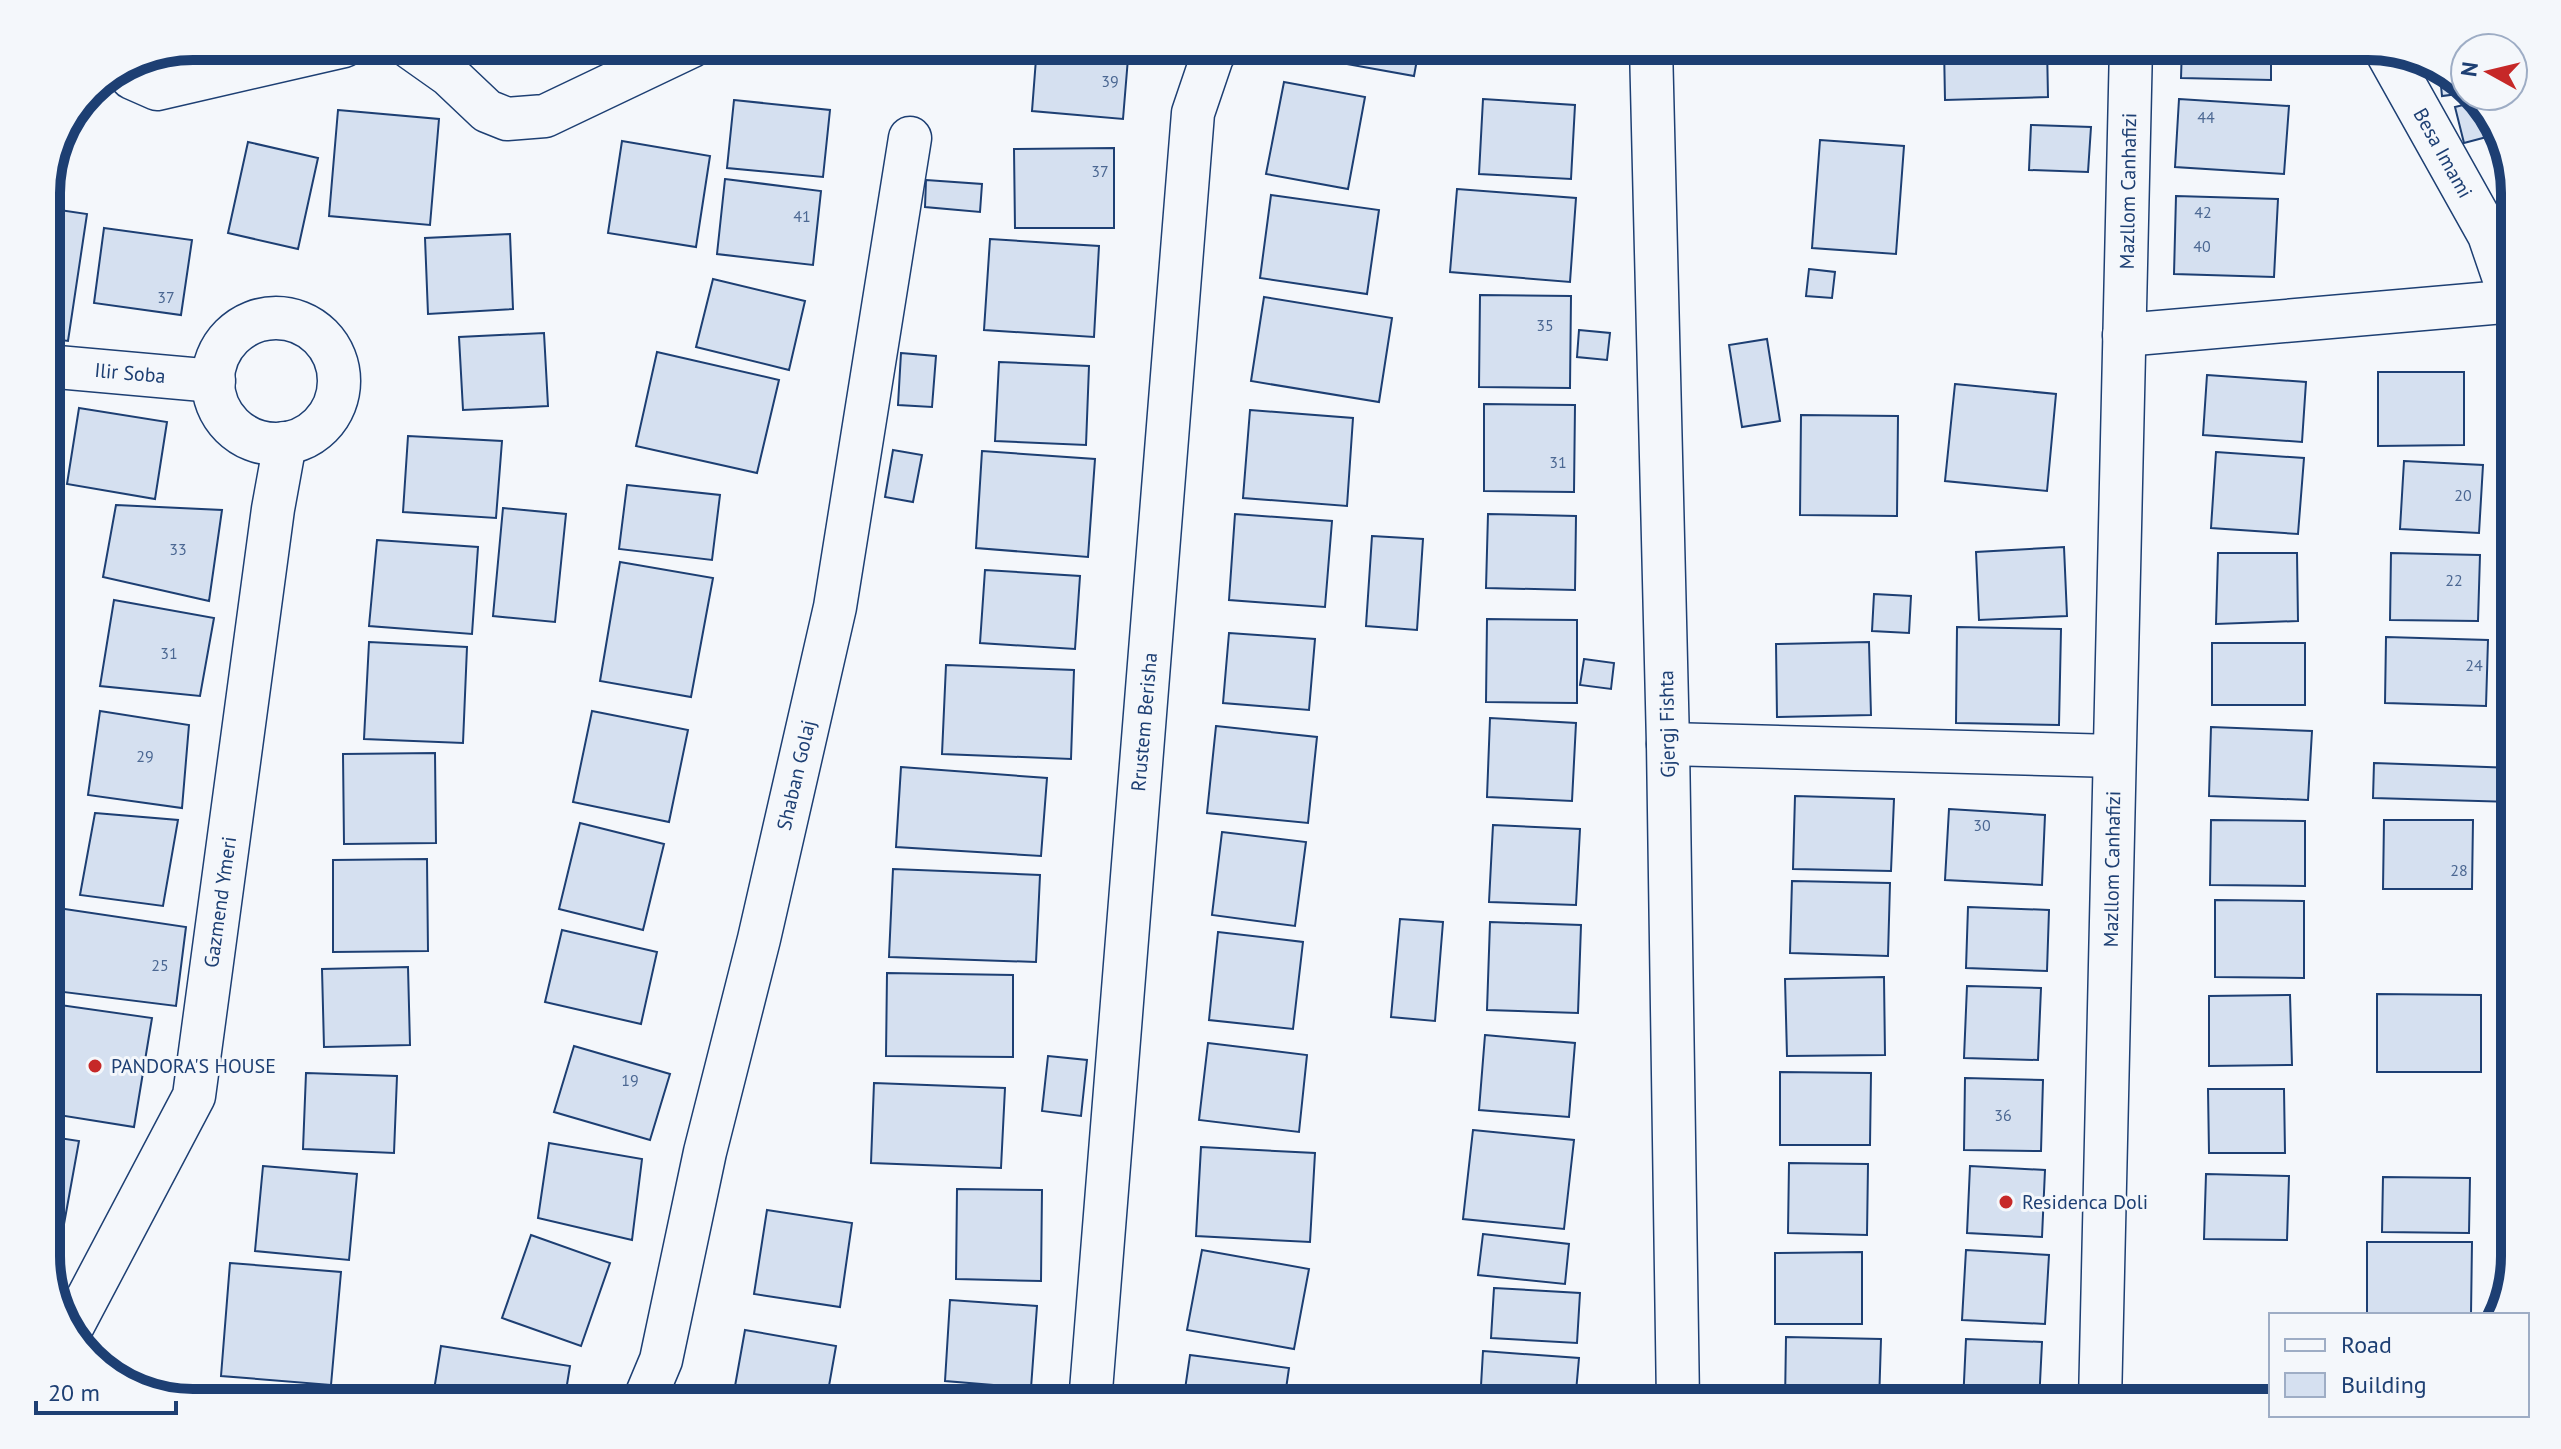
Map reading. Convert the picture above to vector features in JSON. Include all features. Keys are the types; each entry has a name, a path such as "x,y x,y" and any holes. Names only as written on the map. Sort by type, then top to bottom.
{"street":[{"path":"132,75 157,89 283,60"},
{"path":"428,60 449,75 487,111 507,119 545,116 663,60"},
{"name":"Rrustem Berisha","path":"1091,1389 1193,113 1211,60"},
{"name":"Gjergj Fishta","path":"1651,60 1668,744 1678,1389"},
{"name":"Mazllom Canhafizi","path":"2100,1389 2131,60"},
{"name":"Besa Imami","path":"2393,63 2489,235 2501,269"},
{"name":"Shaban Golaj","path":"649,1389 661,1360 705,1152 759,939 835,607 910,138"},
{"path":"2124,335 2501,306"},
{"path":"292,319 315,330 324,339 336,362 339,387 332,411 315,431 304,438 285,443 254,441 232,427 218,406 214,381 214,368 224,344 232,335 254,321 292,319"},
{"name":"Ilir Soba","path":"60,367 214,381"},
{"name":"Gazmend Ymeri","path":"76,1319 194,1096 273,509 285,443"},
{"path":"1668,744 2114,756"}],"building":[{"path":"1036,60 1128,60 1123,119 1032,111"},
{"path":"1330,60 1417,60 1414,76"},
{"path":"1944,60 2047,60 2048,97 1945,100"},
{"path":"2182,60 2271,60 2271,80 2181,78"},
{"path":"1284,82 1365,97 1348,189 1266,174"},
{"path":"2441,82 2449,88 2449,95 2442,96"},
{"path":"1483,99 1575,105 1571,179 1479,174"},
{"path":"2179,99 2289,106 2284,174 2175,167"},
{"path":"734,100 830,110 823,177 727,168"},
{"path":"338,110 439,119 430,225 329,216"},
{"path":"2456,112 2474,112 2488,137 2464,143"},
{"path":"2031,125 2091,127 2088,172 2029,170"},
{"path":"1820,140 1904,146 1896,254 1812,248"},
{"path":"622,141 710,156 696,247 608,233"},
{"path":"248,142 318,158 298,249 228,233"},
{"path":"1114,148 1114,228 1015,228 1014,149"},
{"path":"725,179 821,191 813,265 717,254"},
{"path":"926,180 982,184 980,212 925,207"},
{"path":"1457,189 1576,198 1570,282 1450,272"},
{"path":"1271,195 1379,210 1367,294 1260,278"},
{"path":"2176,196 2278,199 2274,277 2174,274"},
{"path":"60,210 87,214 68,341 60,340"},
{"path":"104,228 192,240 181,315 94,303"},
{"path":"510,234 513,309 428,314 425,238"},
{"path":"990,239 1099,246 1094,337 984,330"},
{"path":"1809,269 1835,272 1832,298 1806,296"},
{"path":"713,279 805,301 789,370 696,347"},
{"path":"1480,295 1571,296 1570,388 1479,387"},
{"path":"1264,297 1392,318 1379,402 1251,381"},
{"path":"1579,330 1610,333 1607,360 1577,357"},
{"path":"544,333 548,406 463,410 459,337"},
{"path":"1767,339 1780,421 1742,427 1729,345"},
{"path":"657,352 779,380 757,473 636,446"},
{"path":"901,353 936,356 932,407 898,405"},
{"path":"999,362 1089,366 1086,445 995,441"},
{"path":"2378,372 2464,372 2464,445 2378,446"},
{"path":"2207,375 2306,382 2302,442 2203,435"},
{"path":"1955,384 2056,394 2047,491 1945,481"},
{"path":"1484,404 1575,405 1574,492 1484,491"},
{"path":"79,408 167,422 155,499 67,484"},
{"path":"1250,410 1353,418 1347,506 1243,498"},
{"path":"1801,415 1898,416 1897,516 1800,515"},
{"path":"408,436 502,441 496,518 403,512"},
{"path":"893,450 922,455 913,502 885,497"},
{"path":"982,451 1095,459 1088,557 976,548"},
{"path":"2216,452 2304,458 2298,534 2211,528"},
{"path":"2404,461 2483,465 2479,533 2400,529"},
{"path":"627,485 720,495 712,560 619,549"},
{"path":"116,505 222,510 209,601 103,577"},
{"path":"503,508 566,514 555,622 493,616"},
{"path":"1235,514 1332,521 1325,607 1229,600"},
{"path":"1488,514 1576,516 1575,590 1486,588"},
{"path":"1372,536 1423,539 1417,630 1366,626"},
{"path":"377,540 478,547 472,634 369,626"},
{"path":"2064,547 2067,616 1979,620 1976,552"},
{"path":"2218,553 2297,553 2298,621 2216,624"},
{"path":"2391,553 2480,555 2478,621 2390,620"},
{"path":"620,562 713,578 691,697 600,681"},
{"path":"985,570 1080,576 1075,649 980,643"},
{"path":"1874,594 1911,596 1909,633 1872,631"},
{"path":"114,600 214,618 200,696 100,686"},
{"path":"1487,619 1577,620 1577,703 1486,702"},
{"path":"1957,627 2061,629 2059,725 1956,723"},
{"path":"1229,633 1315,639 1309,710 1223,703"},
{"path":"2386,637 2488,640 2486,706 2385,703"},
{"path":"369,642 467,647 463,743 364,739"},
{"path":"1869,642 1871,715 1777,717 1776,644"},
{"path":"2212,643 2305,643 2305,705 2212,705"},
{"path":"1584,659 1614,663 1611,689 1580,685"},
{"path":"946,665 1074,670 1071,759 942,754"},
{"path":"100,711 189,725 182,808 88,795"},
{"path":"592,711 688,730 669,822 573,802"},
{"path":"1490,718 1576,723 1572,801 1487,797"},
{"path":"1216,726 1317,737 1308,823 1207,813"},
{"path":"2211,727 2312,731 2308,800 2209,796"},
{"path":"435,753 436,843 344,844 343,754"},
{"path":"2374,763 2501,768 2501,802 2373,798"},
{"path":"901,767 1047,778 1041,856 896,847"},
{"path":"1795,796 1894,799 1891,871 1793,869"},
{"path":"1949,809 2045,815 2042,885 1945,880"},
{"path":"95,813 178,820 163,906 80,895"},
{"path":"2211,820 2305,821 2305,886 2210,885"},
{"path":"2384,820 2473,820 2472,889 2383,889"},
{"path":"580,823 664,844 643,930 559,909"},
{"path":"1493,825 1580,829 1576,905 1489,902"},
{"path":"1222,832 1306,842 1295,926 1212,915"},
{"path":"427,859 428,951 333,952 333,860"},
{"path":"893,869 1040,875 1036,962 889,957"},
{"path":"1792,881 1890,883 1888,956 1790,953"},
{"path":"2215,900 2304,901 2304,978 2215,977"},
{"path":"1968,907 2049,910 2047,971 1966,968"},
{"path":"60,908 186,927 176,1006 60,992"},
{"path":"1400,919 1443,922 1435,1021 1391,1017"},
{"path":"1490,922 1581,925 1578,1013 1487,1010"},
{"path":"562,930 657,952 641,1024 545,1002"},
{"path":"1218,932 1303,942 1293,1029 1209,1020"},
{"path":"408,967 410,1045 324,1047 322,969"},
{"path":"887,973 1013,975 1013,1057 886,1056"},
{"path":"1884,977 1885,1055 1787,1056 1785,979"},
{"path":"1967,986 2041,988 2038,1060 1964,1058"},
{"path":"2377,994 2481,995 2481,1072 2377,1072"},
{"path":"2290,995 2292,1065 2209,1066 2209,996"},
{"name":"PANDORA'S HOUSE","path":"60,1005 152,1018 134,1127 60,1115"},
{"path":"1485,1035 1575,1043 1569,1117 1479,1110"},
{"path":"1208,1043 1307,1055 1299,1132 1199,1120"},
{"path":"574,1046 670,1074 650,1140 554,1112"},
{"path":"1048,1056 1087,1060 1081,1116 1042,1111"},
{"path":"1780,1072 1871,1073 1870,1145 1780,1145"},
{"path":"306,1073 397,1076 394,1153 303,1149"},
{"path":"1965,1078 2043,1080 2041,1151 1964,1150"},
{"path":"874,1083 1005,1088 1001,1168 871,1163"},
{"path":"2208,1089 2284,1089 2285,1153 2209,1153"},
{"path":"1473,1130 1574,1140 1564,1229 1463,1219"},
{"path":"60,1138 79,1141 64,1224 60,1223"},
{"path":"549,1143 642,1159 632,1240 538,1218"},
{"path":"1201,1147 1315,1153 1310,1242 1196,1236"},
{"path":"1789,1163 1868,1164 1867,1235 1788,1233"},
{"path":"263,1166 357,1174 349,1260 255,1251"},
{"name":"Residenca Doli","path":"1970,1166 2045,1170 2042,1237 1967,1233"},
{"path":"2206,1174 2289,1176 2287,1240 2204,1239"},
{"path":"2383,1177 2470,1178 2469,1233 2382,1232"},
{"path":"957,1189 1042,1190 1041,1281 956,1279"},
{"path":"767,1210 852,1223 840,1307 754,1294"},
{"path":"1483,1234 1569,1244 1565,1284 1478,1275"},
{"path":"531,1235 610,1263 581,1346 502,1318"},
{"path":"2367,1242 2472,1242 2471,1313 2367,1313"},
{"path":"1202,1250 1309,1269 1294,1349 1187,1330"},
{"path":"1966,1250 2049,1255 2045,1324 1962,1320"},
{"path":"1862,1252 1862,1324 1775,1324 1775,1253"},
{"path":"230,1263 341,1272 331,1385 221,1376"},
{"path":"1494,1288 1580,1293 1577,1343 1491,1338"},
{"path":"950,1300 1037,1306 1031,1388 945,1381"},
{"path":"745,1330 836,1346 828,1389 734,1389"},
{"path":"1786,1337 1881,1339 1879,1389 1785,1389"},
{"path":"1966,1339 2042,1342 2040,1389 1964,1389"},
{"path":"441,1346 570,1366 566,1389 434,1389"},
{"path":"1483,1351 1579,1358 1576,1389 1481,1389"},
{"path":"1190,1355 1289,1368 1286,1389 1185,1389"}],"place":[{"name":"PANDORA'S HOUSE","path":"95,1066"},
{"name":"Residenca Doli","path":"2006,1202"}]}
